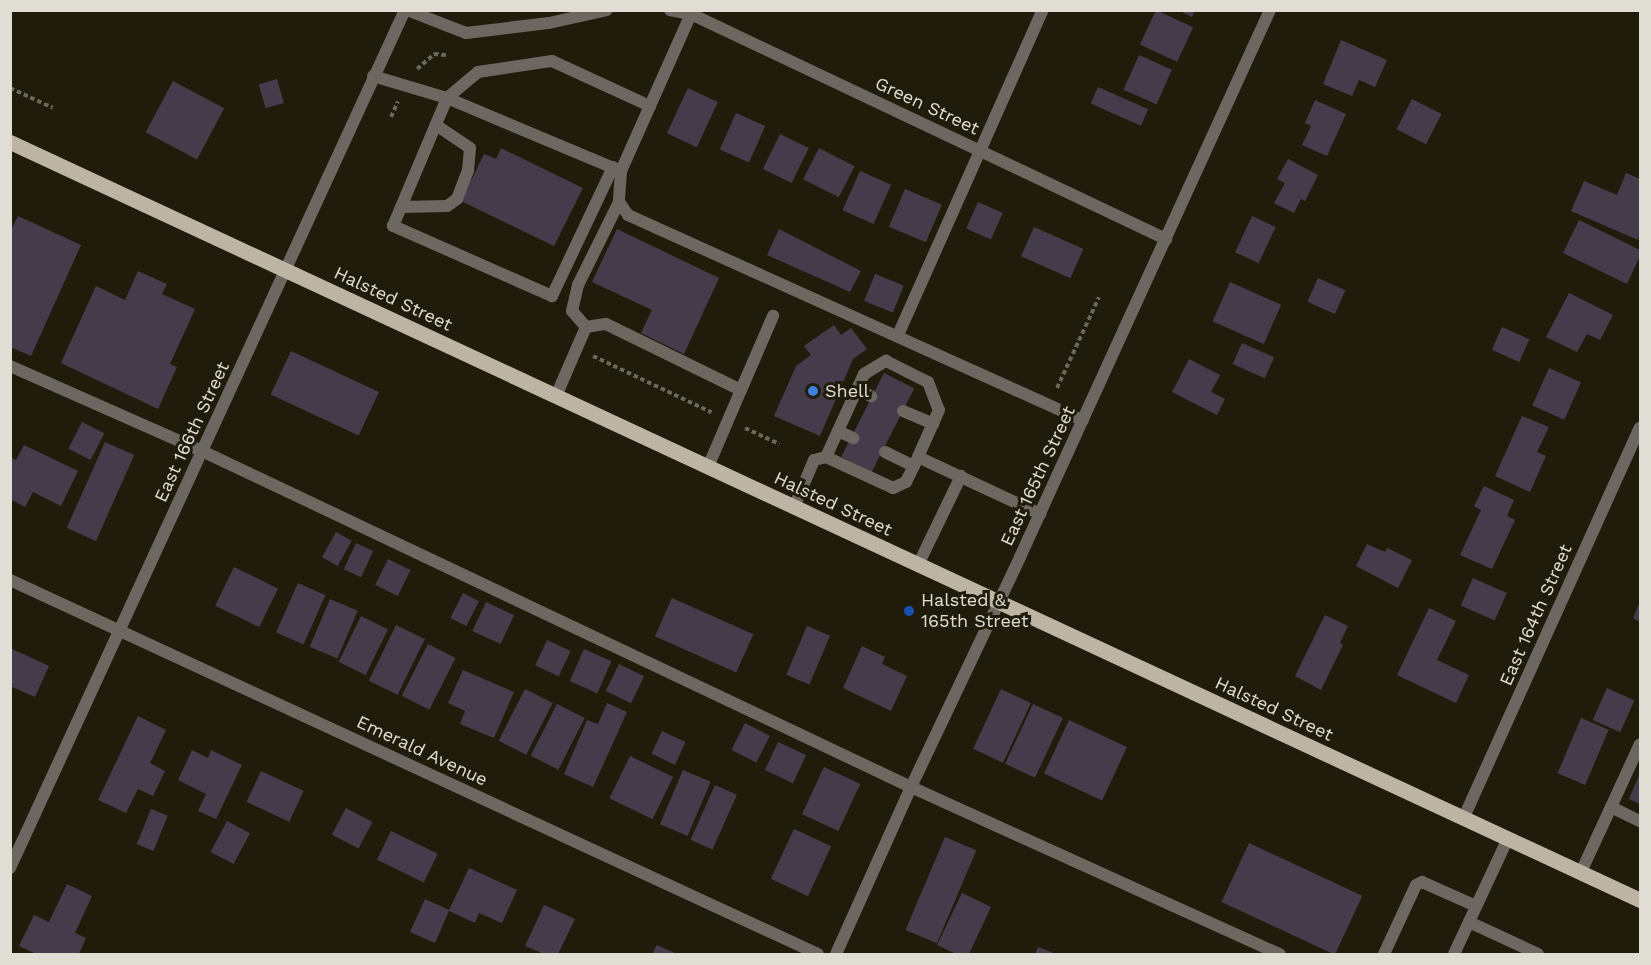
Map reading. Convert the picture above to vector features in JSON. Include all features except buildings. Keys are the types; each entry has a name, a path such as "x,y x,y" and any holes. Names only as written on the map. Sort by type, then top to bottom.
{"main road":[{"name":"Halsted Street","path":"10,142 1641,900"}],"street":[{"path":"406,10 466,33 549,23 607,10"},
{"name":"East 166th Street","path":"10,868 286,271 373,75 406,10"},
{"name":"Green Street","path":"670,10 691,14 1166,239"},
{"path":"898,335 1043,10"},
{"name":"East 165th Street","path":"836,954 1270,10"},
{"path":"650,106 552,62 478,72 447,98 393,226 552,296 650,106 691,14"},
{"path":"373,75 447,98 617,169"},
{"path":"401,207 447,206 457,199 468,171 470,148 437,126"},
{"path":"586,327 572,311 578,285 618,202 617,169"},
{"path":"618,202 628,215 1083,420"},
{"path":"708,467 773,316"},
{"path":"586,327 606,324 741,390"},
{"path":"556,396 586,327"},
{"path":"794,507 814,460 826,457 893,488 906,482 939,410 928,382 886,361 864,374 826,457"},
{"path":"10,366 202,451 911,787 1280,954"},
{"path":"857,389 871,396"},
{"path":"903,411 933,424"},
{"name":"East 164th Street","path":"1464,817 1641,428"},
{"path":"838,431 853,438"},
{"path":"885,453 961,476 1040,514"},
{"path":"918,565 961,476"},
{"name":"Emerald Avenue","path":"10,580 818,954"},
{"path":"1581,872 1641,744"},
{"path":"1611,807 1641,821"},
{"path":"1454,954 1508,838"},
{"path":"1384,954 1416,885 1422,882 1476,906"},
{"path":"1469,922 1539,954"}],"path":[{"path":"10,88 53,108"},
{"path":"1056,390 1099,297"},
{"path":"584,352 718,415"},
{"path":"741,426 780,444"}],"place":[{"name":"Shell","path":"813,391"},
{"name":"Halsted & 165th Street","path":"909,611"}]}
